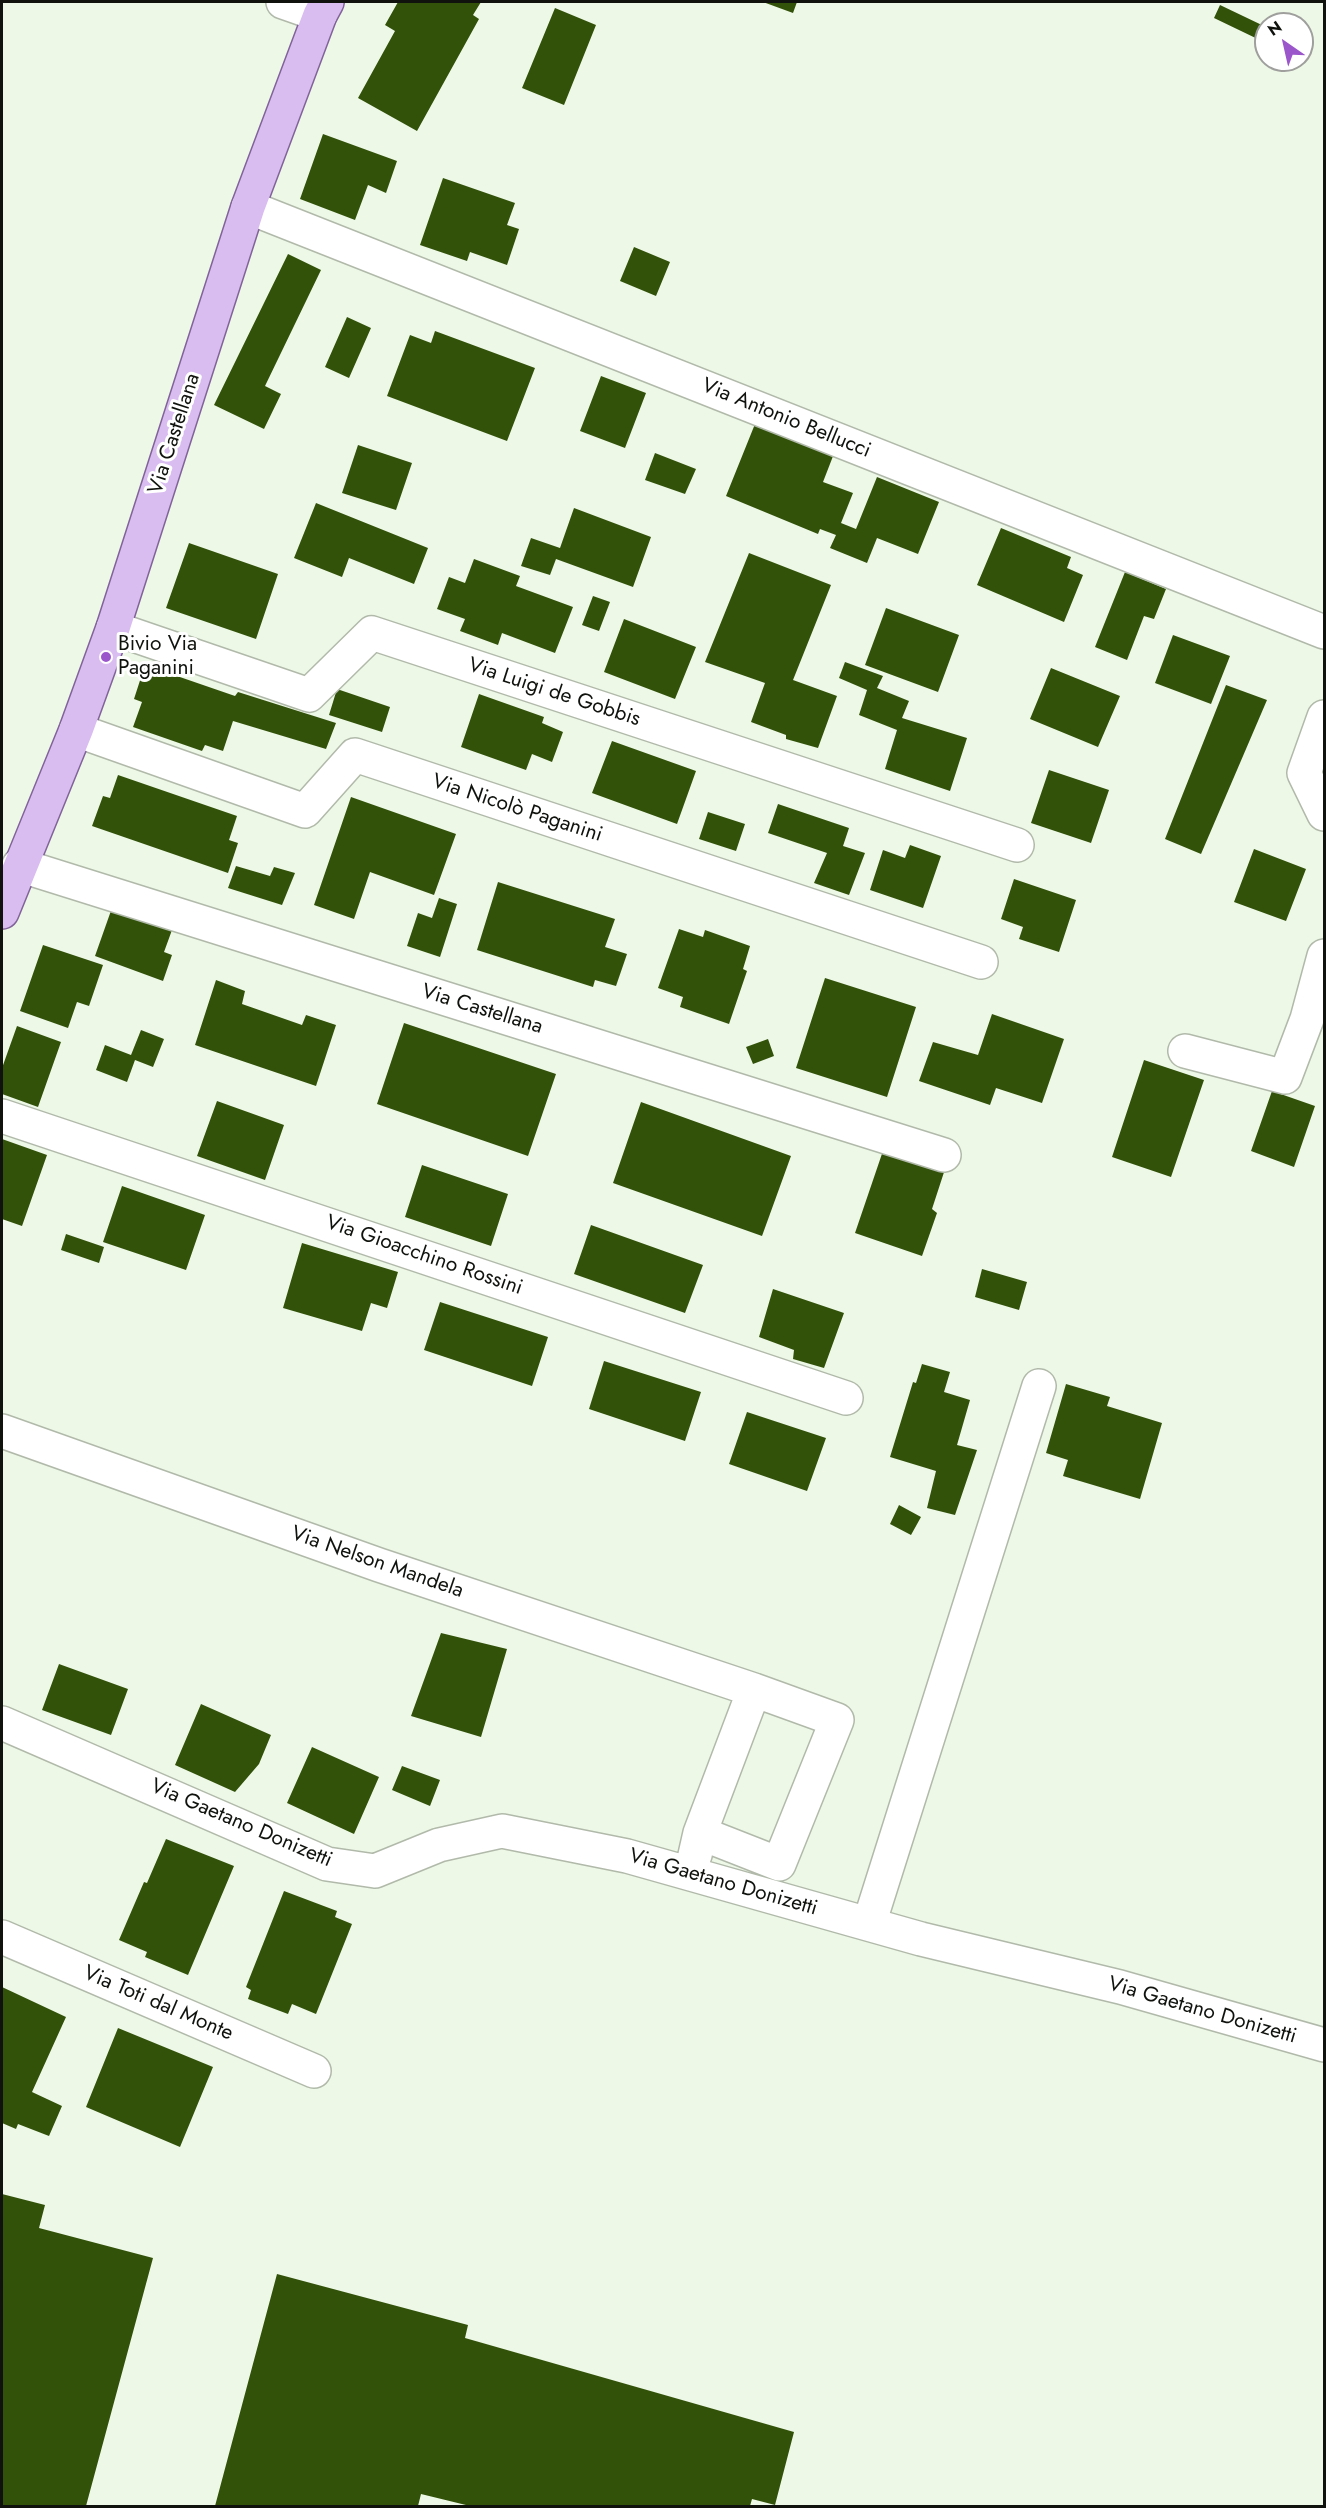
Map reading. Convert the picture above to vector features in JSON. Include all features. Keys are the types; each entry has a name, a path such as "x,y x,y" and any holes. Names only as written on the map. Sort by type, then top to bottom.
{"main road":[{"name":"Via Castellana","path":"2,912 19,865 76,730 113,628 248,207 324,8"}],"street":[{"path":"283,2 324,8"},
{"name":"Via Antonio Bellucci","path":"248,207 1324,632"},
{"name":"Via Luigi de Gobbis","path":"113,628 309,695 372,633 1017,845"},
{"path":"1324,717 1304,773 1324,814"},
{"name":"Via Nicolò Paganini","path":"76,730 305,811 355,755 981,962"},
{"name":"Via Castellana","path":"19,865 944,1155"},
{"path":"1185,1051 1285,1077 1307,1019 1324,956"},
{"name":"Via Gioacchino Rossini","path":"2,1116 846,1398"},
{"path":"869,1924 1039,1386"},
{"name":"Via Nelson Mandela","path":"2,1431 379,1564 837,1720 780,1864 700,1833"},
{"path":"692,1874 700,1833 754,1690"},
{"name":"Via Gaetano Donizetti","path":"2,1723 327,1864 375,1871 439,1845 502,1831 627,1856 921,1939 1120,1987 1324,2045"},
{"name":"Via Toti dal Monte","path":"2,1937 315,2071"}],"building":[{"path":"398,2 481,2 473,15 479,19 417,131 358,98 395,31 385,25"},
{"path":"763,2 797,2 793,13"},
{"path":"1220,5 1254,21 1254,37 1214,18"},
{"path":"555,8 596,25 564,105 522,88"},
{"path":"323,134 397,161 386,193 368,185 355,220 300,199"},
{"path":"443,178 515,203 507,225 519,229 507,265 470,252 467,261 420,245"},
{"path":"634,247 670,262 656,296 620,281"},
{"path":"288,254 321,270 265,386 281,394 264,429 214,405"},
{"path":"347,317 371,328 349,378 325,367"},
{"path":"435,331 535,368 507,441 387,396 410,335 431,343"},
{"path":"601,376 646,393 625,448 580,431"},
{"path":"757,419 835,451 823,482 853,493 841,523 856,529 877,477 939,502 918,554 877,538 867,563 830,548 836,535 820,529 818,534 726,496"},
{"path":"358,445 412,463 396,510 342,493"},
{"path":"655,453 696,469 685,494 645,480"},
{"path":"316,503 428,548 414,584 349,558 342,577 294,558"},
{"path":"574,508 651,537 633,587 556,559 550,575 521,566 531,538 560,548"},
{"path":"1001,528 1071,557 1067,568 1083,575 1064,622 977,585"},
{"path":"189,543 278,574 256,639 166,608"},
{"path":"749,553 831,585 793,680 837,696 818,748 786,739 786,735 751,722 765,683 705,662"},
{"path":"474,559 520,576 516,586 573,607 555,653 502,633 498,645 460,631 465,619 437,609 449,577 465,583"},
{"path":"1125,572 1166,589 1154,619 1144,616 1127,660 1095,647"},
{"path":"593,596 610,602 599,631 582,625"},
{"path":"886,608 959,635 938,692 865,665"},
{"path":"624,619 696,647 675,699 604,672"},
{"path":"1173,635 1230,656 1211,704 1155,683"},
{"path":"845,662 883,676 877,688 909,701 902,718 967,738 950,791 885,769 897,730 859,715 867,690 839,678"},
{"path":"145,665 235,696 238,692 336,723 326,749 233,721 223,751 205,745 202,751 133,727 142,702 134,699"},
{"path":"1051,668 1120,696 1098,747 1030,719"},
{"path":"1226,685 1267,700 1201,854 1165,839"},
{"path":"337,689 390,707 382,732 329,715"},
{"path":"479,694 544,717 542,723 563,732 552,762 532,754 526,770 461,747"},
{"path":"612,741 696,771 677,824 592,793"},
{"path":"1049,770 1109,790 1091,843 1031,823"},
{"path":"118,775 237,816 229,840 238,843 228,873 92,826 103,796 110,798"},
{"path":"351,797 456,834 434,895 370,872 354,919 314,905"},
{"path":"778,804 849,828 843,846 865,853 849,895 814,883 827,853 768,833"},
{"path":"708,812 745,824 736,851 699,839"},
{"path":"910,845 941,856 923,908 870,890 883,850 905,858"},
{"path":"1254,849 1306,869 1286,921 1234,902"},
{"path":"236,866 270,876 274,867 295,873 282,905 228,888"},
{"path":"1014,879 1076,900 1059,952 1019,939 1023,927 1001,919"},
{"path":"498,882 615,919 605,947 627,954 616,986 595,980 593,987 477,950"},
{"path":"439,898 457,904 440,957 407,946 418,913 432,918"},
{"path":"113,905 176,919 164,952 172,955 163,981 95,956"},
{"path":"679,929 703,937 705,930 750,946 743,969 747,971 729,1024 680,1007 683,997 658,988"},
{"path":"43,945 103,965 89,1006 77,1002 68,1028 20,1011"},
{"path":"825,978 916,1007 887,1097 796,1068"},
{"path":"216,980 245,991 242,1004 302,1025 306,1015 336,1025 316,1086 195,1045"},
{"path":"992,1014 1064,1039 1042,1103 996,1088 990,1105 919,1081 933,1042 978,1055"},
{"path":"404,1023 556,1074 528,1156 377,1104"},
{"path":"17,1026 61,1042 38,1107 2,1094 2,1068"},
{"path":"141,1030 164,1039 153,1067 135,1060 127,1082 96,1070 105,1045 131,1055"},
{"path":"768,1039 774,1056 753,1064 746,1047"},
{"path":"1144,1060 1204,1080 1171,1177 1112,1157"},
{"path":"1272,1091 1315,1106 1294,1167 1251,1151"},
{"path":"217,1101 284,1125 265,1180 197,1156"},
{"path":"641,1102 791,1156 762,1236 613,1183"},
{"path":"2,1139 47,1155 22,1226 2,1219"},
{"path":"886,1142 947,1163 932,1209 937,1213 922,1256 855,1233"},
{"path":"422,1165 508,1194 491,1246 405,1217"},
{"path":"122,1186 205,1215 186,1270 103,1242"},
{"path":"591,1225 703,1265 685,1313 574,1274"},
{"path":"66,1234 104,1247 99,1263 61,1250"},
{"path":"302,1243 398,1272 387,1308 371,1303 362,1331 283,1308"},
{"path":"982,1269 1027,1282 1019,1310 975,1297"},
{"path":"773,1289 844,1313 824,1368 793,1359 794,1350 759,1337"},
{"path":"440,1302 548,1337 532,1386 424,1350"},
{"path":"604,1361 701,1392 685,1441 589,1409"},
{"path":"922,1364 950,1372 944,1392 970,1400 957,1445 977,1450 955,1515 927,1508 936,1471 890,1457 913,1382 916,1383"},
{"path":"1066,1384 1110,1397 1107,1406 1162,1423 1140,1499 1063,1476 1068,1460 1046,1453"},
{"path":"747,1412 826,1438 807,1491 729,1464"},
{"path":"899,1505 921,1517 911,1535 890,1524"},
{"path":"441,1633 507,1649 481,1737 411,1716"},
{"path":"59,1664 128,1689 111,1735 42,1710"},
{"path":"201,1704 271,1735 259,1764 235,1792 175,1765"},
{"path":"312,1747 379,1777 354,1834 287,1803"},
{"path":"402,1766 440,1780 430,1806 392,1790"},
{"path":"166,1839 234,1866 188,1975 145,1957 147,1952 119,1940 144,1882 147,1883"},
{"path":"284,1891 337,1911 335,1917 352,1924 316,2014 292,2004 288,2014 248,1999 251,1990 246,1987"},
{"path":"2,1987 66,2017 32,2092 62,2106 49,2136 18,2124 16,2129 2,2123"},
{"path":"118,2028 213,2067 180,2147 86,2107"},
{"path":"2,2194 45,2205 39,2228 153,2258 86,2506 2,2506"},
{"path":"277,2274 468,2325 465,2338 794,2432 775,2505 752,2499 750,2506 470,2506 421,2494 418,2506 215,2506"}],"place":[{"name":"Bivio Via Paganini","path":"106,657"}]}
